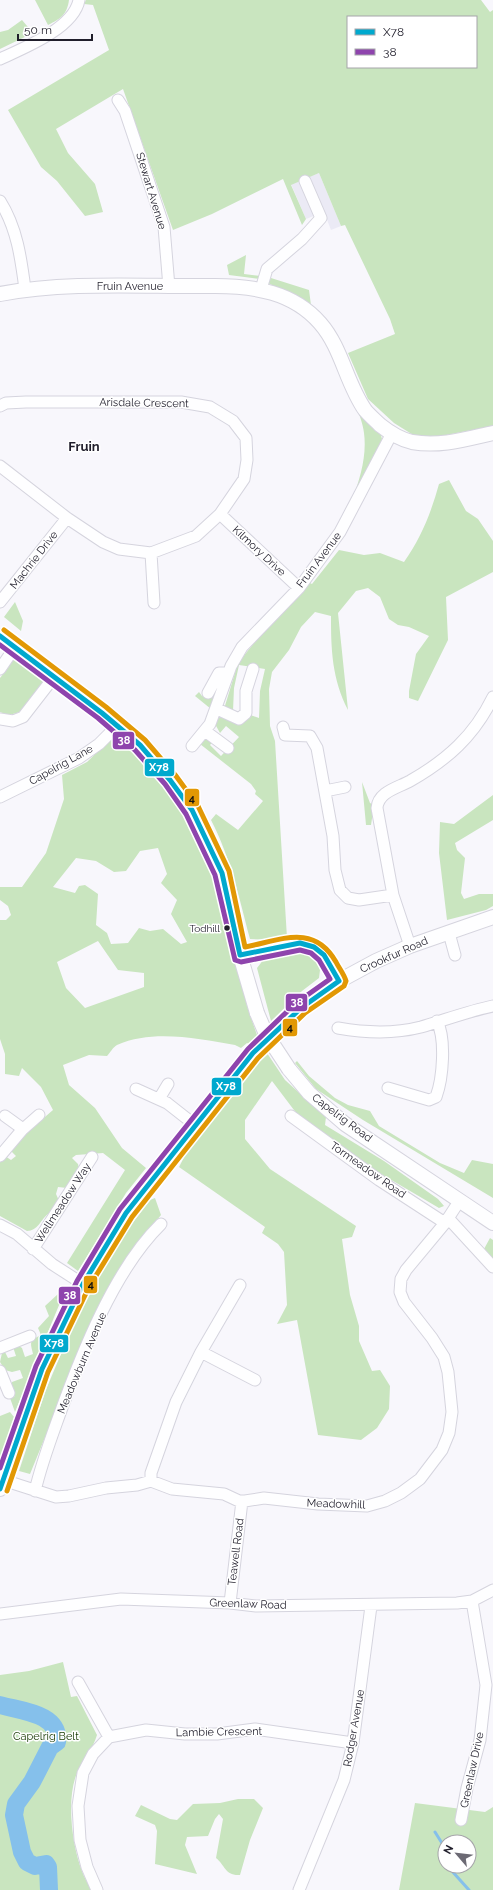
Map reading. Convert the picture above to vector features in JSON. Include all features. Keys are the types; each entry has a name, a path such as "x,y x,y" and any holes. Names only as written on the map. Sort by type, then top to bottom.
{"street":[{"path":"0,59 63,25 77,9 79,0"},
{"name":"Stewart Avenue","path":"118,100 125,111 164,227 169,286"},
{"path":"261,289 267,269 302,239 321,218 305,181"},
{"path":"0,201 9,216 20,250 25,289"},
{"name":"Fruin Avenue","path":"0,294 25,289 90,286 235,286 261,289 276,293 292,301 320,324 335,346 358,398 366,411 391,434 410,442 429,444 448,443 493,433"},
{"name":"Arisdale Crescent","path":"0,406 6,403 26,402 181,402 210,406 233,421 246,438 247,460 244,479 220,514 196,536 151,553 119,549 103,542 67,518 0,466"},
{"name":"Fruin Avenue","path":"192,746 205,731 217,709 228,673 242,647 299,588 340,532 391,434"},
{"name":"Kilmory Drive","path":"220,514 299,588"},
{"name":"Machrie Drive","path":"0,602 67,518"},
{"path":"151,553 154,603"},
{"name":"Capelrig Road","path":"0,636 140,745 170,780 192,810 222,873 240,955 257,1013 266,1034 289,1069 309,1094 345,1124 493,1223"},
{"path":"0,668 15,648"},
{"path":"217,709 239,719 244,716 246,713 246,691 252,669"},
{"name":"Fruin Avenue","path":"208,693 220,672 228,673"},
{"path":"0,719 13,721 22,717 54,677"},
{"path":"410,946 393,895 377,802 382,796 412,780 453,751 470,734 485,713 493,698"},
{"name":"Capelrig Lane","path":"0,797 79,758 99,744 117,726"},
{"path":"282,727 285,735 310,736 317,748 333,836 335,870 340,890 348,898 359,900 393,895"},
{"path":"205,731 228,748"},
{"path":"325,791 345,787"},
{"name":"Crookfur Road","path":"2,1484 42,1369 83,1284 126,1213 240,1068 301,1008 339,981 376,961 410,946 493,917"},
{"path":"449,933 455,955"},
{"path":"240,955 300,943 314,947 324,955 339,981"},
{"path":"338,1028 369,1032 397,1031 421,1027 493,1006"},
{"path":"388,1088 429,1100 436,1097 440,1087 442,1042 441,1029 438,1021"},
{"path":"159,1099 168,1084"},
{"path":"136,1089 159,1099 195,1125"},
{"path":"0,1156 22,1129 39,1115"},
{"path":"5,1116 22,1129"},
{"name":"Tormeadow Road","path":"291,1116 379,1180 446,1221 493,1267"},
{"name":"Wellmeadow Way","path":"33,1249 92,1158"},
{"name":"Meadowhill","path":"151,1481 172,1489 224,1494 242,1501 264,1498 318,1504 367,1506 385,1501 401,1493 420,1479 442,1450 449,1433 452,1412 448,1372 444,1357 432,1338 404,1302 400,1292 401,1279 406,1270 446,1221 460,1200"},
{"name":"Meadowburn Avenue","path":"35,1491 39,1470 68,1389 94,1330 123,1273 149,1236 161,1224"},
{"name":"Wellmeadow Way","path":"0,1225 17,1234 33,1249 83,1284"},
{"path":"2,1484 56,1497 69,1496 106,1488 137,1485 151,1481 151,1473 176,1402 201,1352 240,1285"},
{"path":"0,1348 30,1336"},
{"path":"201,1352 255,1380"},
{"path":"0,1371 9,1393"},
{"name":"Teawell Road","path":"230,1603 242,1501"},
{"name":"Greenlaw Road","path":"0,1614 122,1599 230,1603 256,1606 371,1606 457,1603 472,1601 493,1590"},
{"name":"Greenlaw Drive","path":"462,1820 467,1788 480,1740 486,1685 472,1601"},
{"name":"Rodger Avenue","path":"299,1890 303,1876 344,1780 353,1743 371,1606"},
{"path":"78,1682 109,1737 93,1754 83,1774 78,1806 80,1840 87,1868 97,1890"},
{"name":"Lambie Crescent","path":"109,1737 146,1730 185,1734 217,1734 256,1730 353,1743"}],"shaded area":[{"path":"319,173 341,226 331,230 324,212 306,219 291,184"}],"green space":[{"path":"35,0 69,0 65,13 56,21 48,25"},
{"path":"86,0 481,0 490,12 493,10 493,426 431,438 418,438 394,423 368,399 348,353 395,334 390,319 345,225 341,226 319,173 291,185 306,219 302,225 283,179 212,214 173,230 123,89 56,129 68,153 95,184 103,212 85,216 57,181 41,167 8,110 109,50 93,5 84,4"},
{"path":"22,20 33,33 0,49 0,32 8,30"},
{"path":"246,255 244,274 261,276 260,279 229,275 227,265"},
{"path":"271,278 309,290 311,305 268,283"},
{"path":"356,405 380,432 382,439 379,448 352,500 358,484 365,450 361,419"},
{"path":"449,480 466,511 478,519 493,541 493,572 446,597 448,640 418,701 409,698 409,691 416,654 429,636 409,627 398,625 389,619 380,597 368,588 356,591 338,613 348,710 336,676 331,641 331,616 315,612 301,627 289,650 272,672 269,689 270,726 275,741 287,938 282,940 250,939 229,864 211,820 216,814 238,830 263,801 255,794 256,791 251,784 200,744 205,738 214,740 210,745 221,756 239,737 226,726 220,733 215,724 224,709 238,663 308,582 312,584 339,550 364,555 380,553 404,562 416,544 425,525 439,484","holes":["239,665 265,669 260,691 259,718 242,712 233,711 234,688"]},
{"path":"15,602 23,621 21,631 4,617"},
{"path":"13,658 44,682 31,701 21,711 15,714 8,714 0,712 0,678 8,668"},
{"path":"217,686 219,688 211,709 195,696 199,692 202,696 211,698"},
{"path":"116,734 130,744 183,803 201,841 215,879 224,916 232,929 247,1006 258,1038 251,1045 247,1043 241,1048 235,1045 191,1038 161,1036 146,1037 117,1045 107,1056 89,1055 63,1065 69,1085 95,1108 122,1148 146,1168 126,1193 78,1271 67,1263 125,1170 103,1153 76,1155 72,1158 78,1164 79,1169 67,1188 58,1187 56,1194 60,1203 37,1227 27,1231 0,1216 0,1162 5,1156 11,1160 16,1156 11,1151 17,1141 53,1110 41,1087 22,1068 19,1076 5,1074 5,1054 0,1039 0,920 6,920 11,915 8,906 0,900 0,887 22,887 46,853 64,799 62,775 87,762","holes":["158,848 167,874 161,883 177,900 171,914 187,942 181,944 163,929 150,931 139,928 128,943 111,944 107,933 96,925 98,894 85,885 79,886 75,893 53,887 76,858 96,861 114,872 126,871 140,851","98,941 118,970 144,973 144,987 85,1008 66,988 57,962"]},
{"path":"362,782 370,803 374,805 371,825 366,825"},
{"path":"493,795 493,820 455,843 457,850 465,858 461,893 464,899 479,894 493,894 493,906 486,910 447,920 439,853 440,822 454,824"},
{"path":"300,951 314,957 320,970 319,978 302,991 271,1021 257,968 264,959"},
{"path":"265,1050 285,1080 326,1117 325,1125 384,1161 438,1199 444,1206 439,1208 376,1171 297,1114 272,1081 245,1120 245,1139 270,1169 356,1226 352,1237 342,1239 350,1295 359,1326 359,1341 372,1371 380,1370 390,1386 389,1409 377,1428 361,1440 318,1435 297,1320 277,1324 287,1305 284,1252 278,1244 262,1233 265,1227 179,1167 192,1142"},
{"path":"297,1061 309,1076 335,1098 348,1105 370,1111 379,1126 440,1163 464,1173 472,1160 493,1164 493,1198 363,1120 316,1089 295,1063"},
{"path":"155,1198 161,1215 130,1253 98,1308 30,1474 19,1471 45,1392 79,1311 109,1254 150,1200"},
{"path":"490,1238 493,1240 493,1259 484,1249"},
{"path":"64,1293 15,1412 10,1398 15,1396 12,1382 23,1378 20,1370 12,1372 5,1370 0,1362 2,1353 5,1352 8,1358 16,1356 13,1347 19,1346 22,1348 25,1357 33,1354 31,1342 41,1335 38,1328 49,1316 45,1306 58,1294"},
{"path":"10,1412 14,1417 0,1460 0,1416"},
{"name":"Capelrig Belt","path":"63,1662 71,1697 77,1696 97,1735 77,1773 71,1809 73,1835 78,1860 84,1876 92,1890 0,1890 0,1675 29,1671"},
{"path":"238,1799 254,1799 263,1808 250,1840 240,1875 231,1874 228,1872 216,1858 223,1819 219,1814 215,1819 208,1836 187,1837 185,1845 197,1874 155,1864 157,1831 155,1825 135,1816 141,1805 170,1819 177,1820 193,1804 220,1803"},
{"path":"415,1803 485,1812 493,1807 493,1890 399,1890"}],"waterway":[{"path":"0,1705 28,1712 46,1719 56,1732 57,1742 50,1747 32,1782 16,1804 14,1815 22,1852 27,1862 35,1866 46,1864 48,1867 49,1890"},
{"path":"455,1874 469,1890"}],"transit line":[{"name":"4","path":"4,630 106,707 145,740 176,776 198,806 229,871 245,947 284,938 307,938 318,942 327,950 343,973 346,981 344,986 305,1013 258,1058 132,1217 89,1287 48,1372 7,1491"},
{"name":"X78","path":"0,636 102,713 140,745 170,780 192,810 222,873 240,955"},
{"name":"38","path":"0,645 98,718 135,750 165,784 186,814 215,875 235,960 241,962 300,950 311,953 319,960 330,979 296,1003 248,1049 120,1209 77,1281 36,1366 0,1468"},
{"name":"X78","path":"240,955 300,943 314,947 324,955 339,981"},
{"name":"X78","path":"0,1489 42,1369 83,1284 126,1213 253,1053 301,1008 339,981"}],"place":[{"name":"Todhill","path":"227,928"}],"district":[{"name":"Fruin","path":"84,446"}]}
